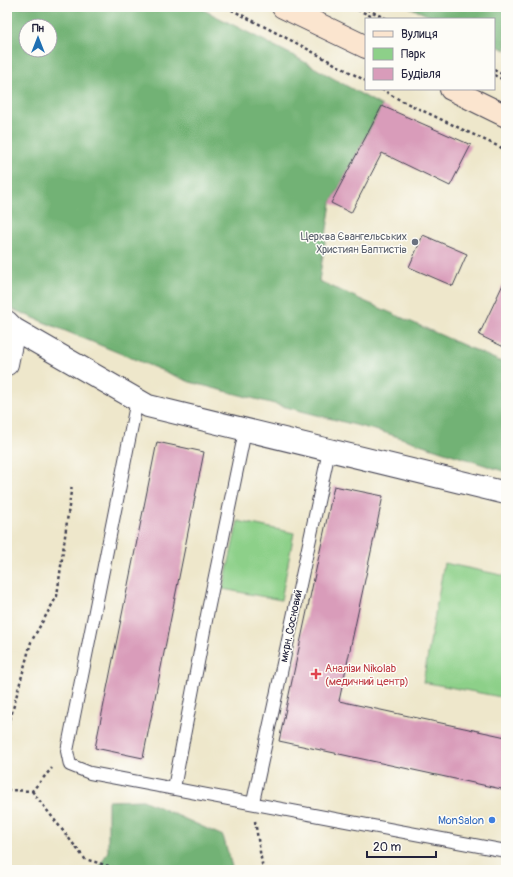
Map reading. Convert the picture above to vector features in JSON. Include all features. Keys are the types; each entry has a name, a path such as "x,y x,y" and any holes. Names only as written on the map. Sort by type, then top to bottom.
{"main road":[{"path":"283,7 365,47"},
{"path":"453,90 506,116"}],"street":[{"path":"7,364 10,325 148,406 506,494"}],"lane":[{"path":"137,400 67,751 70,766 90,773 253,802 506,851"},
{"path":"174,788 208,610 245,431"},
{"name":"мкрн. Сосновий","path":"253,802 329,450"}],"path":[{"path":"226,7 365,80"},
{"path":"352,7 375,18"},
{"path":"362,7 385,18"},
{"path":"495,70 506,76"},
{"path":"495,76 506,81"},
{"path":"383,90 400,100 506,150"},
{"path":"7,731 31,642 57,596 72,484"},
{"path":"32,791 67,751"},
{"path":"7,790 32,791 85,859 122,870"},
{"path":"253,802 263,870"}],"green space":[{"path":"7,7 198,7 294,56 382,106 331,203 319,281 506,364 506,472 386,433 190,382 7,307"},
{"path":"409,7 506,7 506,50 495,45 495,18 434,18"},
{"path":"238,521 294,533 281,600 223,589"},
{"path":"444,563 506,576 506,698 423,682"},
{"path":"143,800 223,836 233,870 98,870 108,851 108,801"}],"building":[{"path":"382,106 471,145 450,186 382,153 351,213 331,203"},
{"path":"423,235 467,254 453,286 409,267"},
{"path":"506,278 506,348 479,335"},
{"path":"157,442 204,452 143,758 95,748"},
{"path":"334,486 383,496 339,701 506,737 506,790 279,741"}],"place":[{"name":"Церква Євангельських Християн Баптистів","path":"415,242"},
{"name":"Аналiзи Nikolab (медичний центр)","path":"316,674"},
{"name":"MonSalon","path":"492,820"}]}
